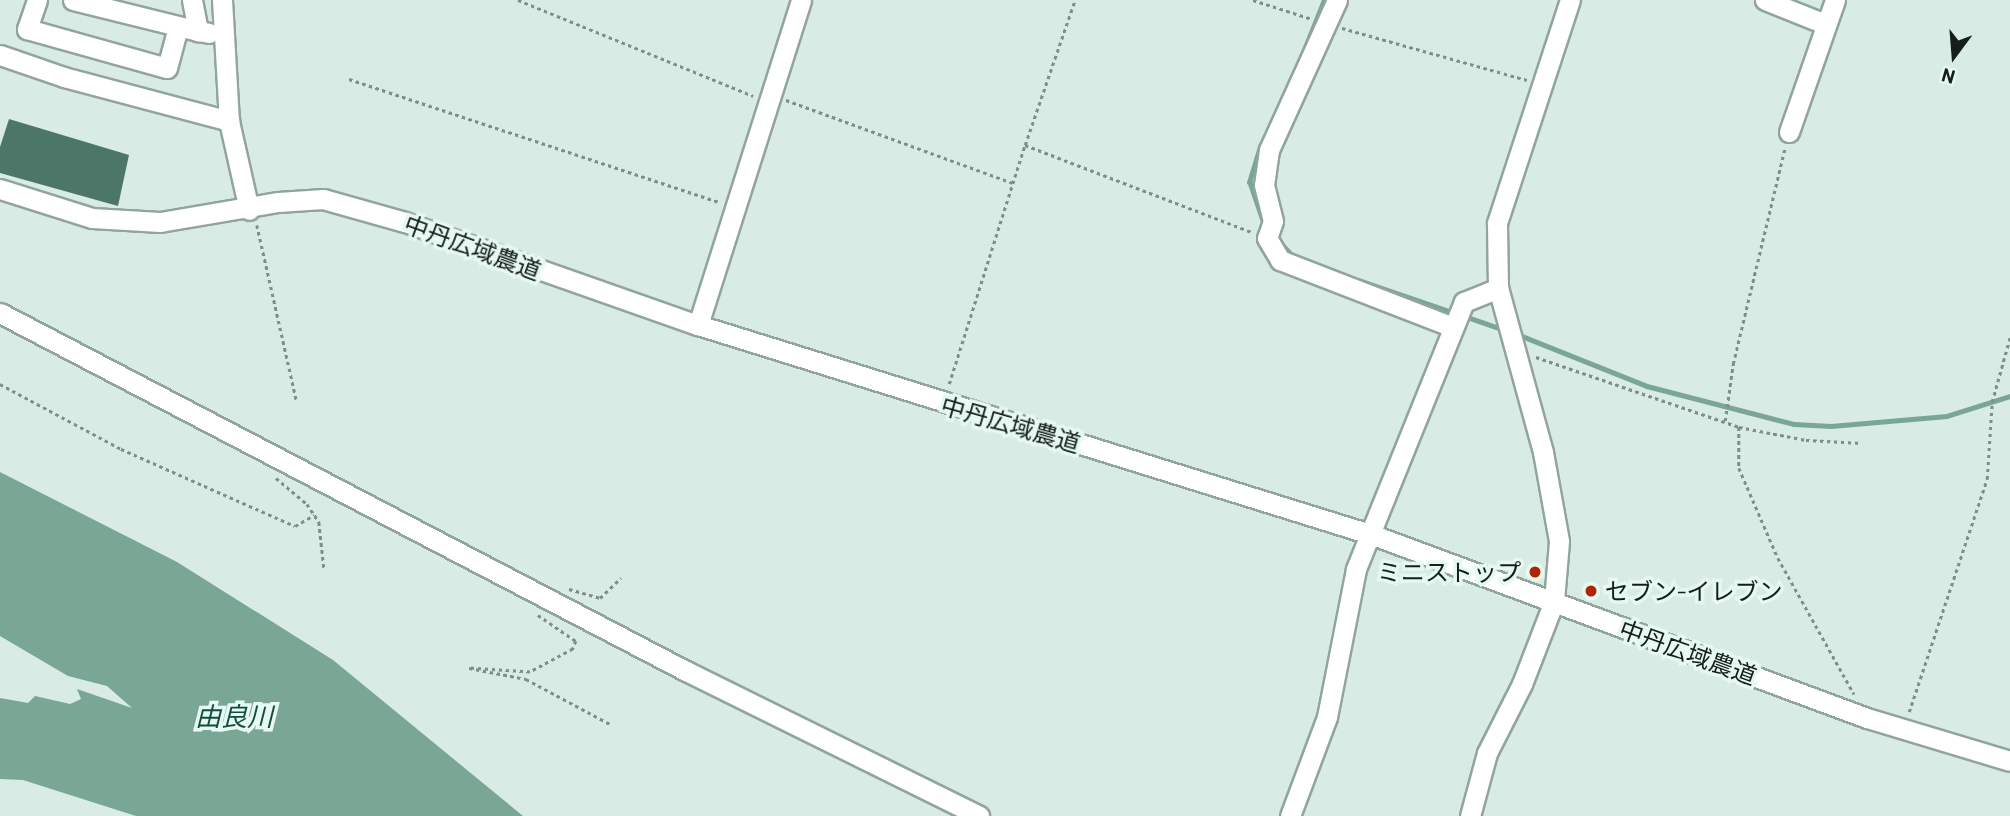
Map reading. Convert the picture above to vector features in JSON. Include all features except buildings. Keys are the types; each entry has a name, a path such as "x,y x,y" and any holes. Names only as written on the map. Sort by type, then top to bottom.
{"street":[{"path":"37,0 27,29 167,68 177,30"},
{"path":"73,0 100,5 177,30 220,34"},
{"path":"192,0 198,31"},
{"path":"222,0 220,34 229,121 249,210"},
{"path":"698,325 738,208 801,0"},
{"path":"1337,0 1269,150 1265,185 1273,221 1267,238 1280,260 1453,327"},
{"path":"1469,816 1488,753 1522,684 1554,601 1559,541 1543,452 1498,288 1497,223 1570,0"},
{"path":"1765,0 1825,24"},
{"path":"1789,132 1835,0"},
{"path":"0,55 64,77 229,121"},
{"name":"中丹広域農道","path":"0,188 92,218 160,222 249,210 278,202 323,199 405,222 698,325 942,404 1373,535 1867,718 2010,761"},
{"path":"1290,816 1327,717 1356,569 1373,535 1464,302 1498,288"},
{"path":"0,313 686,671 979,816"}],"path":[{"path":"518,0 770,98 1013,183"},
{"path":"942,404 1025,145 1075,0"},
{"path":"1252,0 1327,24 1541,84"},
{"path":"349,79 738,208"},
{"path":"1725,421 1733,364 1789,132"},
{"path":"1025,145 1267,238"},
{"path":"249,210 257,224 296,402"},
{"path":"1903,729 1987,480 1992,402 2010,337"},
{"path":"1516,350 1739,427 1806,440 1862,443"},
{"path":"0,384 121,449 295,526 314,515"},
{"path":"1739,427 1739,468 1778,558 1867,718"},
{"path":"273,475 314,515 324,568"},
{"path":"565,587 600,598 621,578"},
{"path":"534,612 576,641 573,649 530,672 469,668 526,679 610,724"}],"water":[{"name":"由良川","path":"0,472 177,562 333,660 523,816 136,816 23,780 0,779 0,698 28,703 35,696 70,704 81,699 77,689 132,708 107,686 68,676 0,636"}],"waterway":[{"path":"1302,55 1324,0"},
{"path":"1261,145 1250,182 1265,226"},
{"path":"1278,240 1294,257"},
{"path":"1358,280 1452,312"},
{"path":"1464,316 1502,329"},
{"path":"1517,334 1647,386 1794,424 1831,426 1947,416 2010,396"}],"place":[{"name":"ミニストップ","path":"1535,572"},
{"name":"セブン-イレブン","path":"1591,591"}]}
